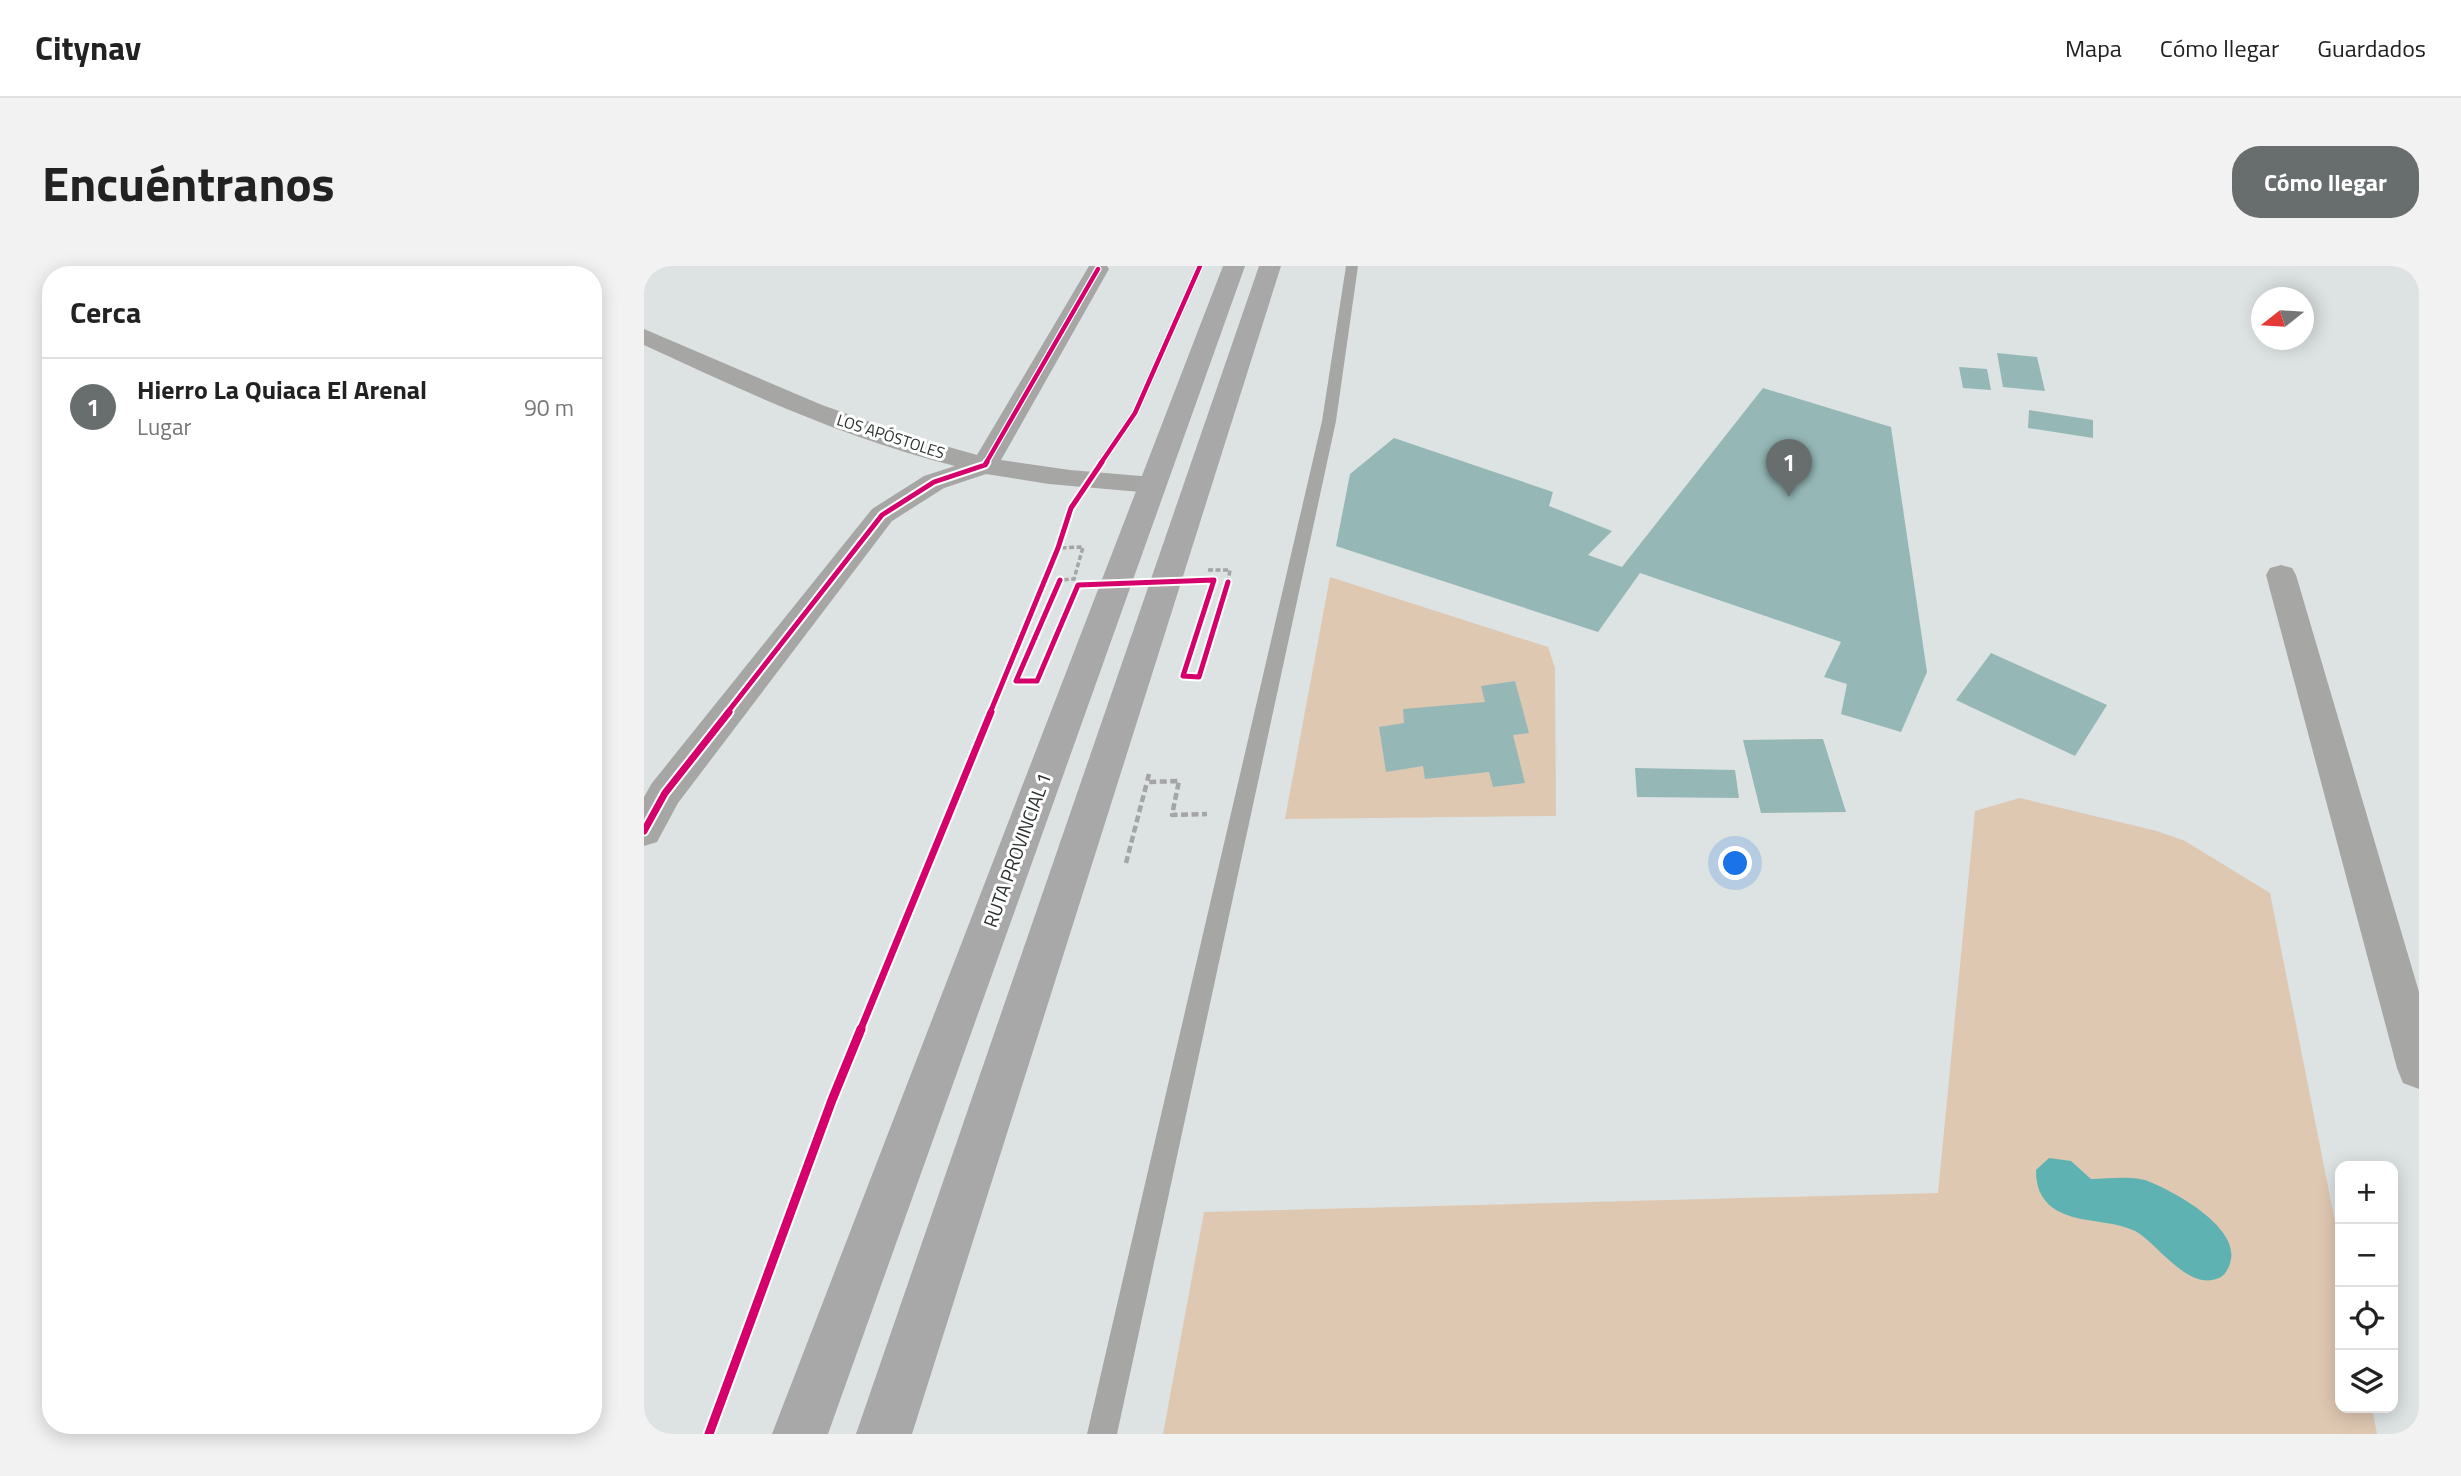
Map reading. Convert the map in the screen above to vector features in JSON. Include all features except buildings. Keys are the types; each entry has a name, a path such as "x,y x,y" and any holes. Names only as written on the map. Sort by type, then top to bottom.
{"main road":[{"name":"RUTA PROVINCIAL 1","path":"800,1434 1234,266"},
{"path":"884,1434 1270,266"}],"street":[{"path":"644,831 665,793 882,515 934,482 985,465 1098,269"},
{"name":"LOS APÓSTOLES","path":"644,336 808,408 884,435 985,465 1076,479 1152,485"},
{"path":"2281,575 2419,1068"}],"lane":[{"path":"1102,1434 1239,813 1329,421 1352,266"}],"path":[{"path":"1053,561 1061,538"},
{"path":"1042,669 1037,681 1016,681 1060,580 1074,579 1083,547 1058,548"},
{"path":"1200,571 1230,570 1199,677 1183,676 1214,580"},
{"path":"1126,863 1150,769"},
{"path":"1147,782 1179,781 1172,815 1239,813"}],"shaded area":[{"path":"1330,577 1548,647 1555,668 1556,816 1285,819"},
{"path":"2020,798 2157,831 2185,841 2270,893 2335,1222 2335,1413 2373,1413 2377,1434 1163,1434 1204,1212 1938,1193 1975,811"}],"water":[{"path":"2049,1158 2071,1161 2091,1179 2144,1180 2188,1202 2215,1223 2224,1234 2230,1247 2231,1259 2227,1271 2221,1277 2197,1279 2175,1265 2135,1231 2072,1217 2053,1208 2042,1196 2036,1176 2036,1170"}],"cycle path":[{"path":"709,1434 832,1100 1058,548 1071,508 1135,413 1200,266"},
{"path":"644,831 665,793 882,515 934,482 985,465 1098,269"},
{"path":"1060,580 1016,681 1037,681 1078,585 1214,580 1183,676 1199,677 1228,582"}],"place":[{"name":"Hierro La Quiaca El Arenal","path":"1789,497"}]}
